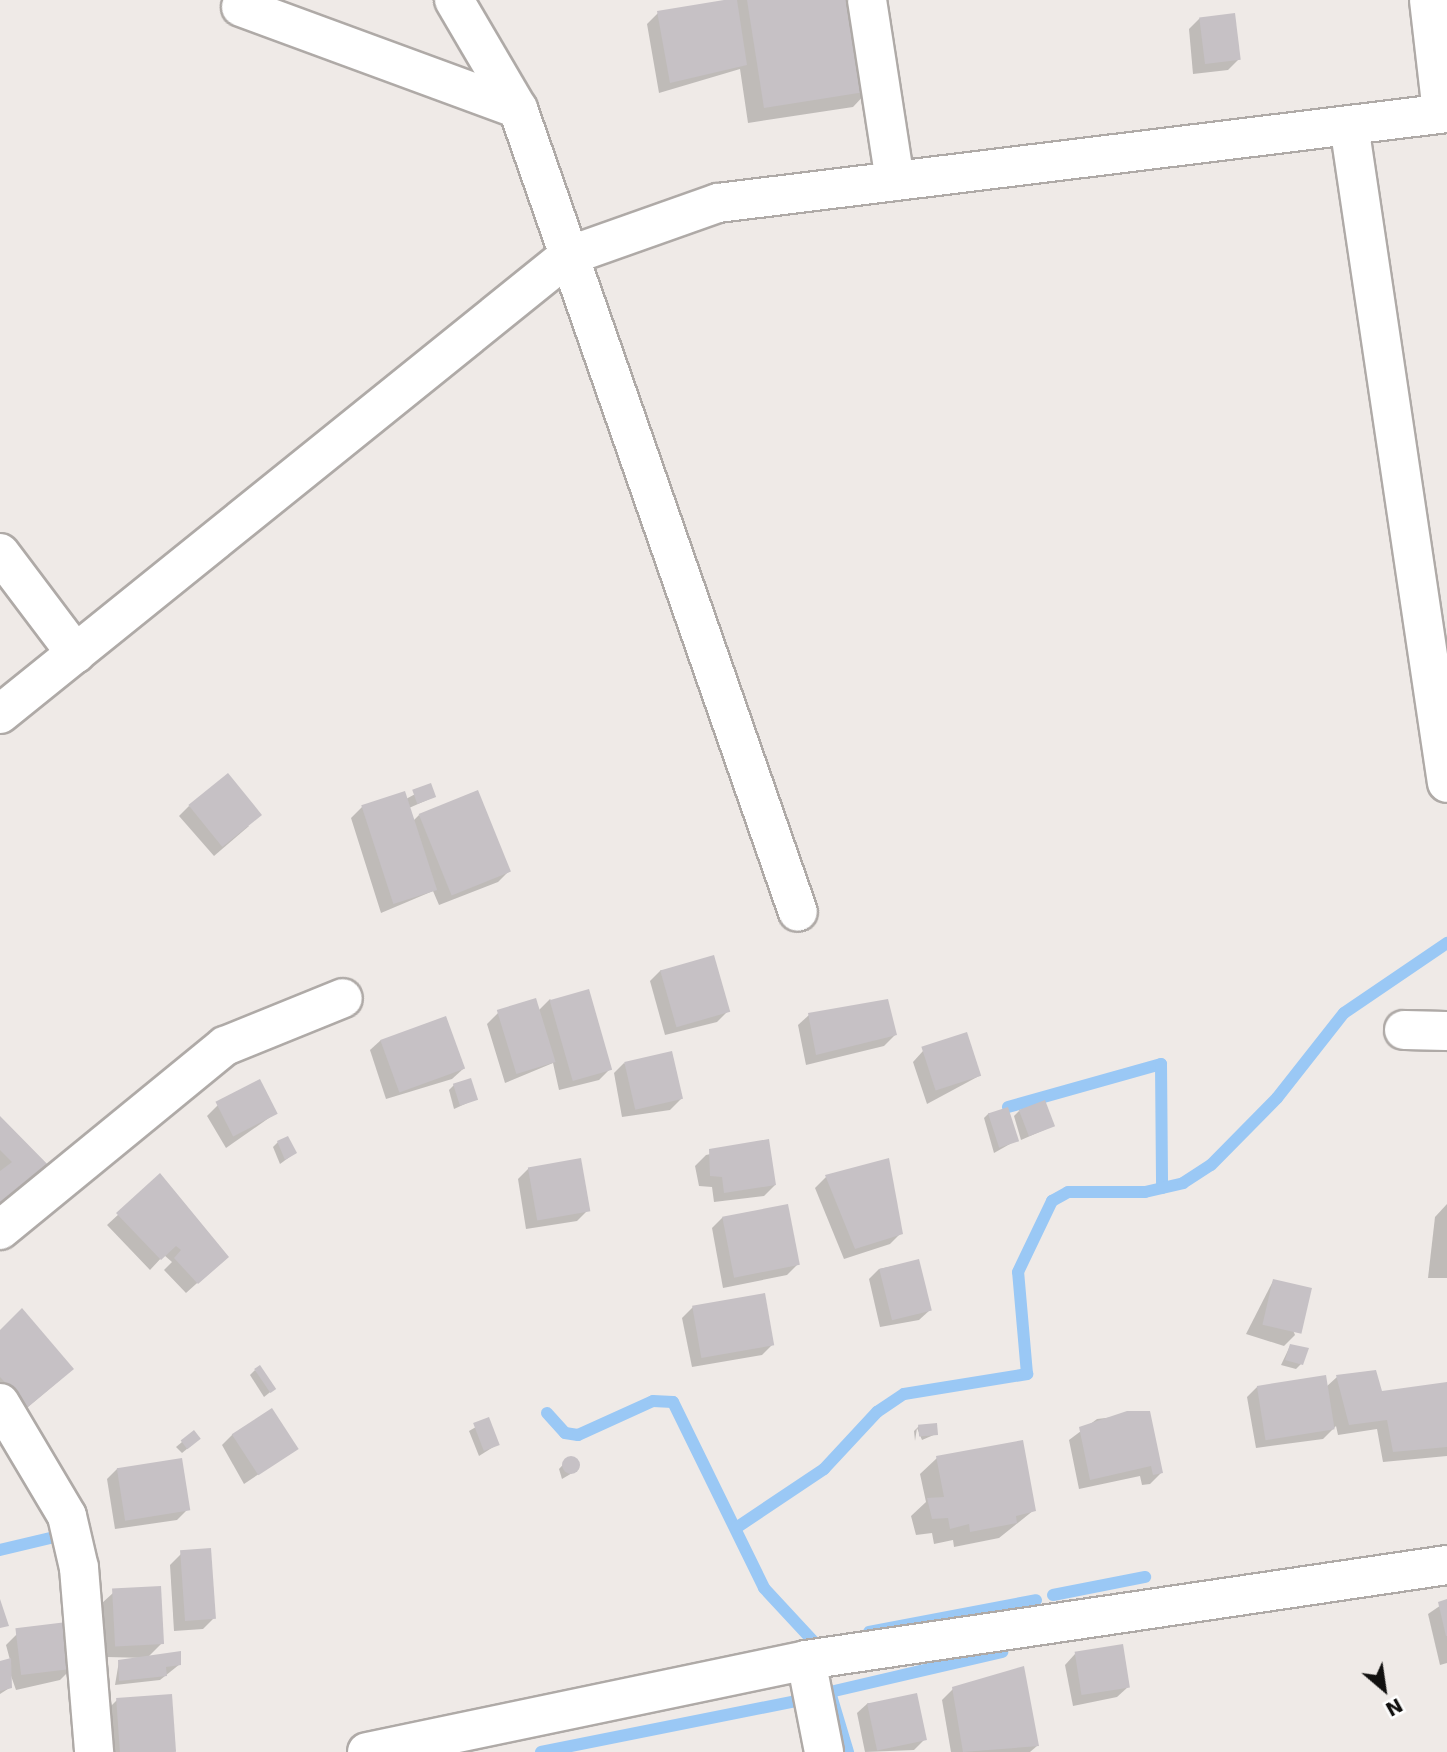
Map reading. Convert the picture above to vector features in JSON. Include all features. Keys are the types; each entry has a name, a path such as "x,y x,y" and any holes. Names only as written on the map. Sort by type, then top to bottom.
{"street":[{"path":"454,0 518,109 798,912"},
{"path":"867,0 895,181"},
{"path":"0,714 568,256 718,203 1445,113 1429,0"},
{"path":"241,7 518,109"},
{"path":"1349,125 1447,783"},
{"path":"0,553 76,654"},
{"path":"0,1230 225,1046 343,998"},
{"path":"1404,1030 1447,1031"},
{"path":"0,1403 67,1516 79,1568 94,1752"},
{"path":"368,1752 806,1660 1447,1565"},
{"path":"806,1660 824,1752"}],"building":[{"path":"737,0 747,65 670,83 657,11"},
{"path":"747,0 857,0 871,91 764,108"},
{"path":"1235,13 1241,60 1205,64 1199,17"},
{"path":"228,773 262,815 222,847 188,805"},
{"path":"431,783 436,797 417,804 412,790"},
{"path":"478,790 511,872 452,896 419,814"},
{"path":"405,791 437,890 393,904 361,805"},
{"path":"714,955 730,1012 676,1027 660,970"},
{"path":"589,989 612,1070 573,1081 550,1000"},
{"path":"536,998 556,1062 516,1074 497,1010"},
{"path":"888,999 897,1035 816,1055 808,1013"},
{"path":"446,1016 465,1069 399,1093 380,1040"},
{"path":"967,1032 981,1076 936,1091 921,1047"},
{"path":"672,1051 683,1099 635,1110 624,1062"},
{"path":"471,1078 478,1100 460,1106 453,1084"},
{"path":"260,1079 278,1114 233,1136 215,1102"},
{"path":"1045,1100 1055,1126 1029,1136 1019,1110"},
{"path":"1008,1107 1019,1141 999,1148 988,1113"},
{"path":"0,1116 59,1176 0,1223 0,1171 12,1162 0,1150"},
{"path":"288,1136 297,1153 285,1160 277,1141"},
{"path":"769,1139 776,1185 724,1193 722,1177 710,1176 709,1149"},
{"path":"581,1158 590,1211 537,1221 528,1167"},
{"path":"889,1158 903,1234 855,1249 825,1175"},
{"path":"160,1173 229,1257 198,1284 174,1258 181,1250 176,1246 161,1260 116,1213"},
{"path":"788,1204 800,1265 734,1278 722,1217"},
{"path":"919,1259 932,1310 892,1320 879,1269"},
{"path":"1273,1279 1312,1288 1301,1334 1262,1325"},
{"path":"765,1293 774,1345 701,1358 692,1306"},
{"path":"22,1308 74,1369 28,1407 0,1377 0,1330"},
{"path":"1290,1344 1309,1348 1303,1365 1285,1360"},
{"path":"260,1365 276,1389 270,1393 254,1369"},
{"path":"1376,1370 1382,1391 1447,1382 1447,1447 1393,1452 1387,1420 1349,1425 1336,1375"},
{"path":"1326,1375 1335,1429 1265,1440 1257,1386"},
{"path":"272,1408 299,1449 258,1475 232,1434"},
{"path":"1127,1411 1150,1411 1163,1473 1153,1475 1151,1466 1090,1480 1079,1427"},
{"path":"489,1417 500,1445 484,1451 473,1423"},
{"path":"937,1423 938,1435 919,1437 918,1425"},
{"path":"194,1430 201,1439 187,1449 181,1440"},
{"path":"1023,1440 1036,1511 1016,1516 1017,1523 970,1532 969,1524 950,1529 948,1518 932,1519 927,1498 944,1497 936,1456"},
{"path":"571,1456 577,1459 580,1465 577,1471 571,1474 565,1471 562,1465 565,1459"},
{"path":"182,1458 190,1510 125,1521 117,1468"},
{"path":"211,1548 216,1619 185,1621 180,1550"},
{"path":"161,1586 164,1644 115,1646 112,1589"},
{"path":"0,1599 9,1626 0,1628"},
{"path":"1447,1599 1447,1636 1446,1636 1438,1602"},
{"path":"67,1622 73,1669 21,1675 15,1628"},
{"path":"1123,1644 1130,1687 1081,1695 1075,1652"},
{"path":"181,1651 181,1665 166,1667 167,1676 119,1681 118,1660"},
{"path":"11,1658 12,1688 0,1691 0,1661"},
{"path":"1024,1666 1039,1746 963,1752 952,1687"},
{"path":"917,1693 927,1740 877,1751 867,1704"},
{"path":"172,1694 176,1752 120,1752 116,1698"}],"waterway":[{"path":"736,1528 824,1469 877,1412 904,1394 1027,1374 1018,1272 1052,1201 1068,1192 1145,1192 1183,1183 1211,1165 1277,1098 1344,1013 1447,943"},
{"path":"1008,1107 1161,1064 1162,1188"},
{"path":"547,1413 565,1433 578,1435 653,1401 673,1402 764,1588 814,1642"},
{"path":"0,1550 67,1534"},
{"path":"1053,1595 1145,1577"},
{"path":"869,1632 1036,1600"},
{"path":"848,1752 830,1692 1002,1652"},
{"path":"541,1752 811,1698"}]}
